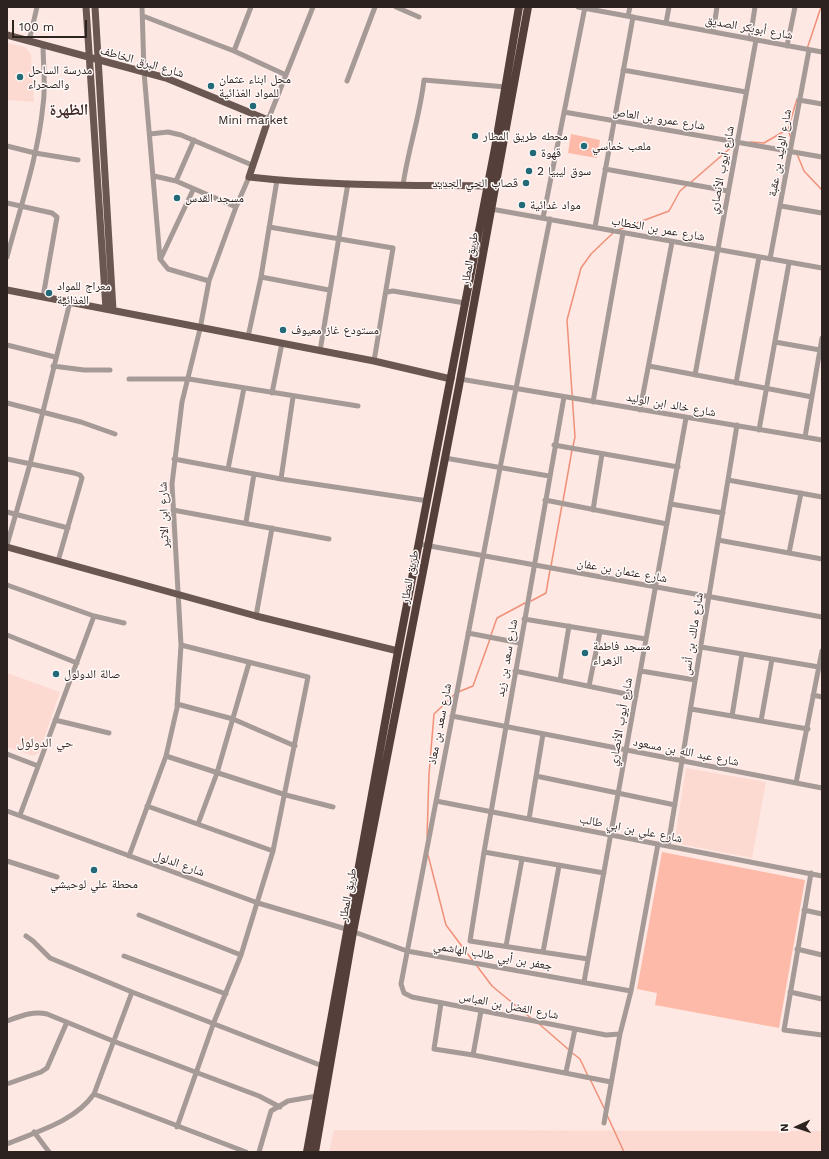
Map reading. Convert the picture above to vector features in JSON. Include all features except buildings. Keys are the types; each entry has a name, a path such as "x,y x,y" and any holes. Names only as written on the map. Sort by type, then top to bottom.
{"highway":[{"name":"طريق المطار","path":"315,1152 317,1096 322,1065 428,546 492,208 488,186 519,7"},
{"name":"طريق المطار","path":"307,1152 330,1069 350,930 398,651 465,303 489,198 528,7"},
{"path":"451,379 460,380"}],"main road":[{"path":"86,7 109,310"},
{"path":"95,7 109,310"},
{"name":"شارع البرق الخاطف","path":"7,35 166,78 268,120"},
{"path":"268,120 252,164 249,177 277,180 348,183 488,186"},
{"path":"7,290 200,329 374,361 451,379"},
{"path":"7,546 256,616 398,651"}],"street":[{"path":"29,41 37,7"},
{"path":"142,7 144,72 160,259 168,269 209,281"},
{"path":"234,51 251,7"},
{"path":"268,120 313,7"},
{"path":"347,81 375,7"},
{"path":"396,7 419,17"},
{"name":"شارع أبوبكر الصديق","path":"578,7 822,52"},
{"path":"595,227 623,70 631,17 630,7"},
{"path":"666,23 669,7"},
{"path":"713,32 717,7"},
{"path":"750,39 755,7"},
{"path":"787,46 794,7"},
{"path":"543,218 584,8"},
{"path":"143,16 234,51 286,75"},
{"name":"شارع أيوب الأنصاري","path":"695,375 756,40"},
{"path":"7,257 35,153 44,103 43,44"},
{"name":"شارع الوليد بن عقبة","path":"770,259 809,50"},
{"path":"623,70 746,92"},
{"path":"403,185 407,157 422,104 424,80 506,87"},
{"path":"799,100 822,104"},
{"name":"شارع عمرو بن العاص","path":"564,112 822,157"},
{"path":"150,134 174,133 252,164"},
{"path":"176,182 194,140"},
{"path":"7,146 35,153 78,160"},
{"path":"605,169 728,192"},
{"path":"154,176 176,182 236,207"},
{"name":"شارع ابن الاثير","path":"129,856 166,756 177,704 181,645 172,484 182,402 189,379 209,281 236,207 249,177"},
{"path":"248,337 261,277 277,180"},
{"path":"320,351 348,183"},
{"path":"160,259 194,190"},
{"path":"7,202 52,213 57,217 58,221 43,297"},
{"path":"781,206 822,213"},
{"name":"شارع عمر بن الخطاب","path":"492,208 672,242 822,268"},
{"name":"شارع سعد بن معاذ","path":"401,984 500,468 550,219"},
{"path":"269,227 393,248 387,292 374,361"},
{"path":"593,402 623,233"},
{"path":"640,410 672,242"},
{"path":"736,383 759,257"},
{"path":"759,430 788,263"},
{"path":"261,277 329,290"},
{"path":"387,292 393,291 465,303"},
{"path":"7,546 30,464 55,357 70,302"},
{"path":"804,436 822,338"},
{"path":"775,342 820,350"},
{"path":"272,393 282,343"},
{"path":"7,345 55,357"},
{"path":"53,366 84,370 110,370"},
{"path":"649,366 812,397"},
{"path":"129,379 189,379 293,397 358,406"},
{"name":"شارع خالد ابن الوليد","path":"460,380 822,440"},
{"path":"228,469 244,388"},
{"path":"281,479 293,397"},
{"name":"شارع سعد بن زيد","path":"506,946 470,941 505,727 554,445 564,397"},
{"path":"7,403 81,422 115,434"},
{"name":"شارع أيوب الأنصاري","path":"584,982 686,418"},
{"name":"شارع مالك بن أنس","path":"668,846 737,425"},
{"path":"554,445 678,468"},
{"path":"593,510 602,454"},
{"path":"445,458 549,476"},
{"path":"7,459 80,475 82,482 58,561"},
{"path":"174,459 281,479 428,500"},
{"path":"246,522 254,474"},
{"path":"728,480 822,497"},
{"path":"789,553 801,494"},
{"path":"545,500 668,524"},
{"path":"671,504 723,513"},
{"path":"173,510 246,522 329,539"},
{"path":"7,512 68,528"},
{"path":"256,616 272,528"},
{"path":"718,540 822,559"},
{"name":"شارع عثمان بن عفان","path":"419,544 822,617"},
{"path":"7,585 94,616 124,623"},
{"path":"20,815 94,616"},
{"path":"524,619 646,639"},
{"path":"560,680 569,626"},
{"path":"589,686 600,632"},
{"path":"468,633 520,643"},
{"path":"7,635 77,663"},
{"path":"177,1127 214,1022 241,955 258,903 273,851 286,795 308,676 249,663 181,645"},
{"path":"701,646 819,667"},
{"path":"796,783 808,729 822,651"},
{"path":"732,716 742,654"},
{"path":"761,721 772,659"},
{"path":"198,824 217,773 249,663"},
{"path":"515,671 636,696"},
{"path":"641,671 695,680"},
{"path":"814,696 822,697"},
{"path":"177,704 233,719 295,746"},
{"path":"691,709 808,729"},
{"name":"شارع عبد الله بن مسعود","path":"452,716 822,788"},
{"path":"55,720 109,733"},
{"path":"529,819 543,734"},
{"path":"7,754 38,766"},
{"path":"166,756 286,795 333,807"},
{"path":"536,776 675,805"},
{"name":"شارع علي بن ابي طالب","path":"436,801 822,876"},
{"path":"147,806 273,851"},
{"name":"شارع الدلول","path":"7,811 258,903 350,930"},
{"path":"604,1123 620,1034 631,991 658,844"},
{"path":"484,852 604,874"},
{"path":"522,859 506,946 588,959"},
{"path":"7,861 57,877"},
{"path":"543,952 559,866"},
{"path":"811,874 784,1030 822,1035"},
{"path":"804,910 822,914"},
{"path":"139,915 241,955"},
{"name":"جعفر بن أبي طالب الهاشمي","path":"350,930 407,951 631,991"},
{"path":"26,936 50,958 132,992 214,1022 330,1069"},
{"path":"798,949 822,954"},
{"path":"124,956 226,994"},
{"name":"شارع الفضل بن العباس","path":"401,984 402,989 407,996 606,1035 620,1034"},
{"path":"7,1144 65,1120 80,1110 94,1094 132,992"},
{"path":"790,992 822,998"},
{"path":"441,1003 434,1049 566,1072 611,1082"},
{"path":"473,1055 480,1011"},
{"path":"7,1021 25,1014 38,1012 259,1096 280,1107"},
{"path":"7,1084 41,1072 47,1068 67,1022"},
{"path":"566,1072 575,1029"},
{"path":"94,1094 177,1127 246,1152"},
{"path":"259,1152 271,1112 288,1101 317,1096"},
{"path":"34,1132 49,1152"}],"shaded area":[{"name":"مدرسة الساحل والصحراء","path":"7,43 25,47 31,54 34,102 7,100"},
{"name":"ملعب خماسي","path":"571,134 600,140 597,158 568,153"},
{"path":"7,673 60,692 39,753 33,756 7,747"},
{"path":"686,768 766,782 752,858 674,843"},
{"path":"662,852 805,880 779,1028 655,1005 657,993 637,989"},
{"path":"334,1130 822,1131 822,1152 329,1152"}],"waterway":[{"path":"807,49 821,7"},
{"path":"750,142 764,143 788,129 797,99"},
{"path":"788,130 791,138"},
{"path":"690,183 735,144"},
{"path":"797,154 804,171 822,190"},
{"path":"618,230 669,211 680,191 687,185"},
{"path":"573,446 575,437 567,320 581,268 591,254 613,233"},
{"path":"563,501 572,450"},
{"path":"551,566 562,505"},
{"path":"531,601 546,593 550,570"},
{"path":"491,635 497,618 525,603"},
{"path":"458,692 473,686 490,639"},
{"path":"427,837 429,774 434,714 455,694"},
{"path":"428,855 446,925 473,961"},
{"path":"477,966 492,986 532,1019"},
{"path":"538,1023 568,1049"},
{"path":"571,1052 580,1059 588,1076"},
{"path":"590,1079 605,1110"},
{"path":"607,1115 624,1152"}],"place":[{"name":"مدرسة الساحل والصحراء","path":"20,77"},
{"name":"محل ابناء عثمان للمواد الغذائية","path":"211,86"},
{"name":"Mini market","path":"253,106"},
{"name":"محطه طريق المطار","path":"475,136"},
{"name":"ملعب خماسي","path":"584,146"},
{"name":"قهوة","path":"533,153"},
{"name":"سوق ليبيا 2","path":"529,171"},
{"name":"قصاب الحي الجديد","path":"526,183"},
{"name":"مسجد القدس","path":"177,198"},
{"name":"مواد غدائية","path":"522,205"},
{"name":"معراج للمواد الغذائية","path":"49,293"},
{"name":"مستودع غاز معيوف","path":"283,330"},
{"name":"مسجد فاطمة الزهراء","path":"585,653"},
{"name":"صالة الدولول","path":"56,674"},
{"name":"محطة علي لوحيشي","path":"94,870"}],"district":[{"name":"الظهرة","path":"69,110"},
{"name":"حي الدولول","path":"45,743"}]}
